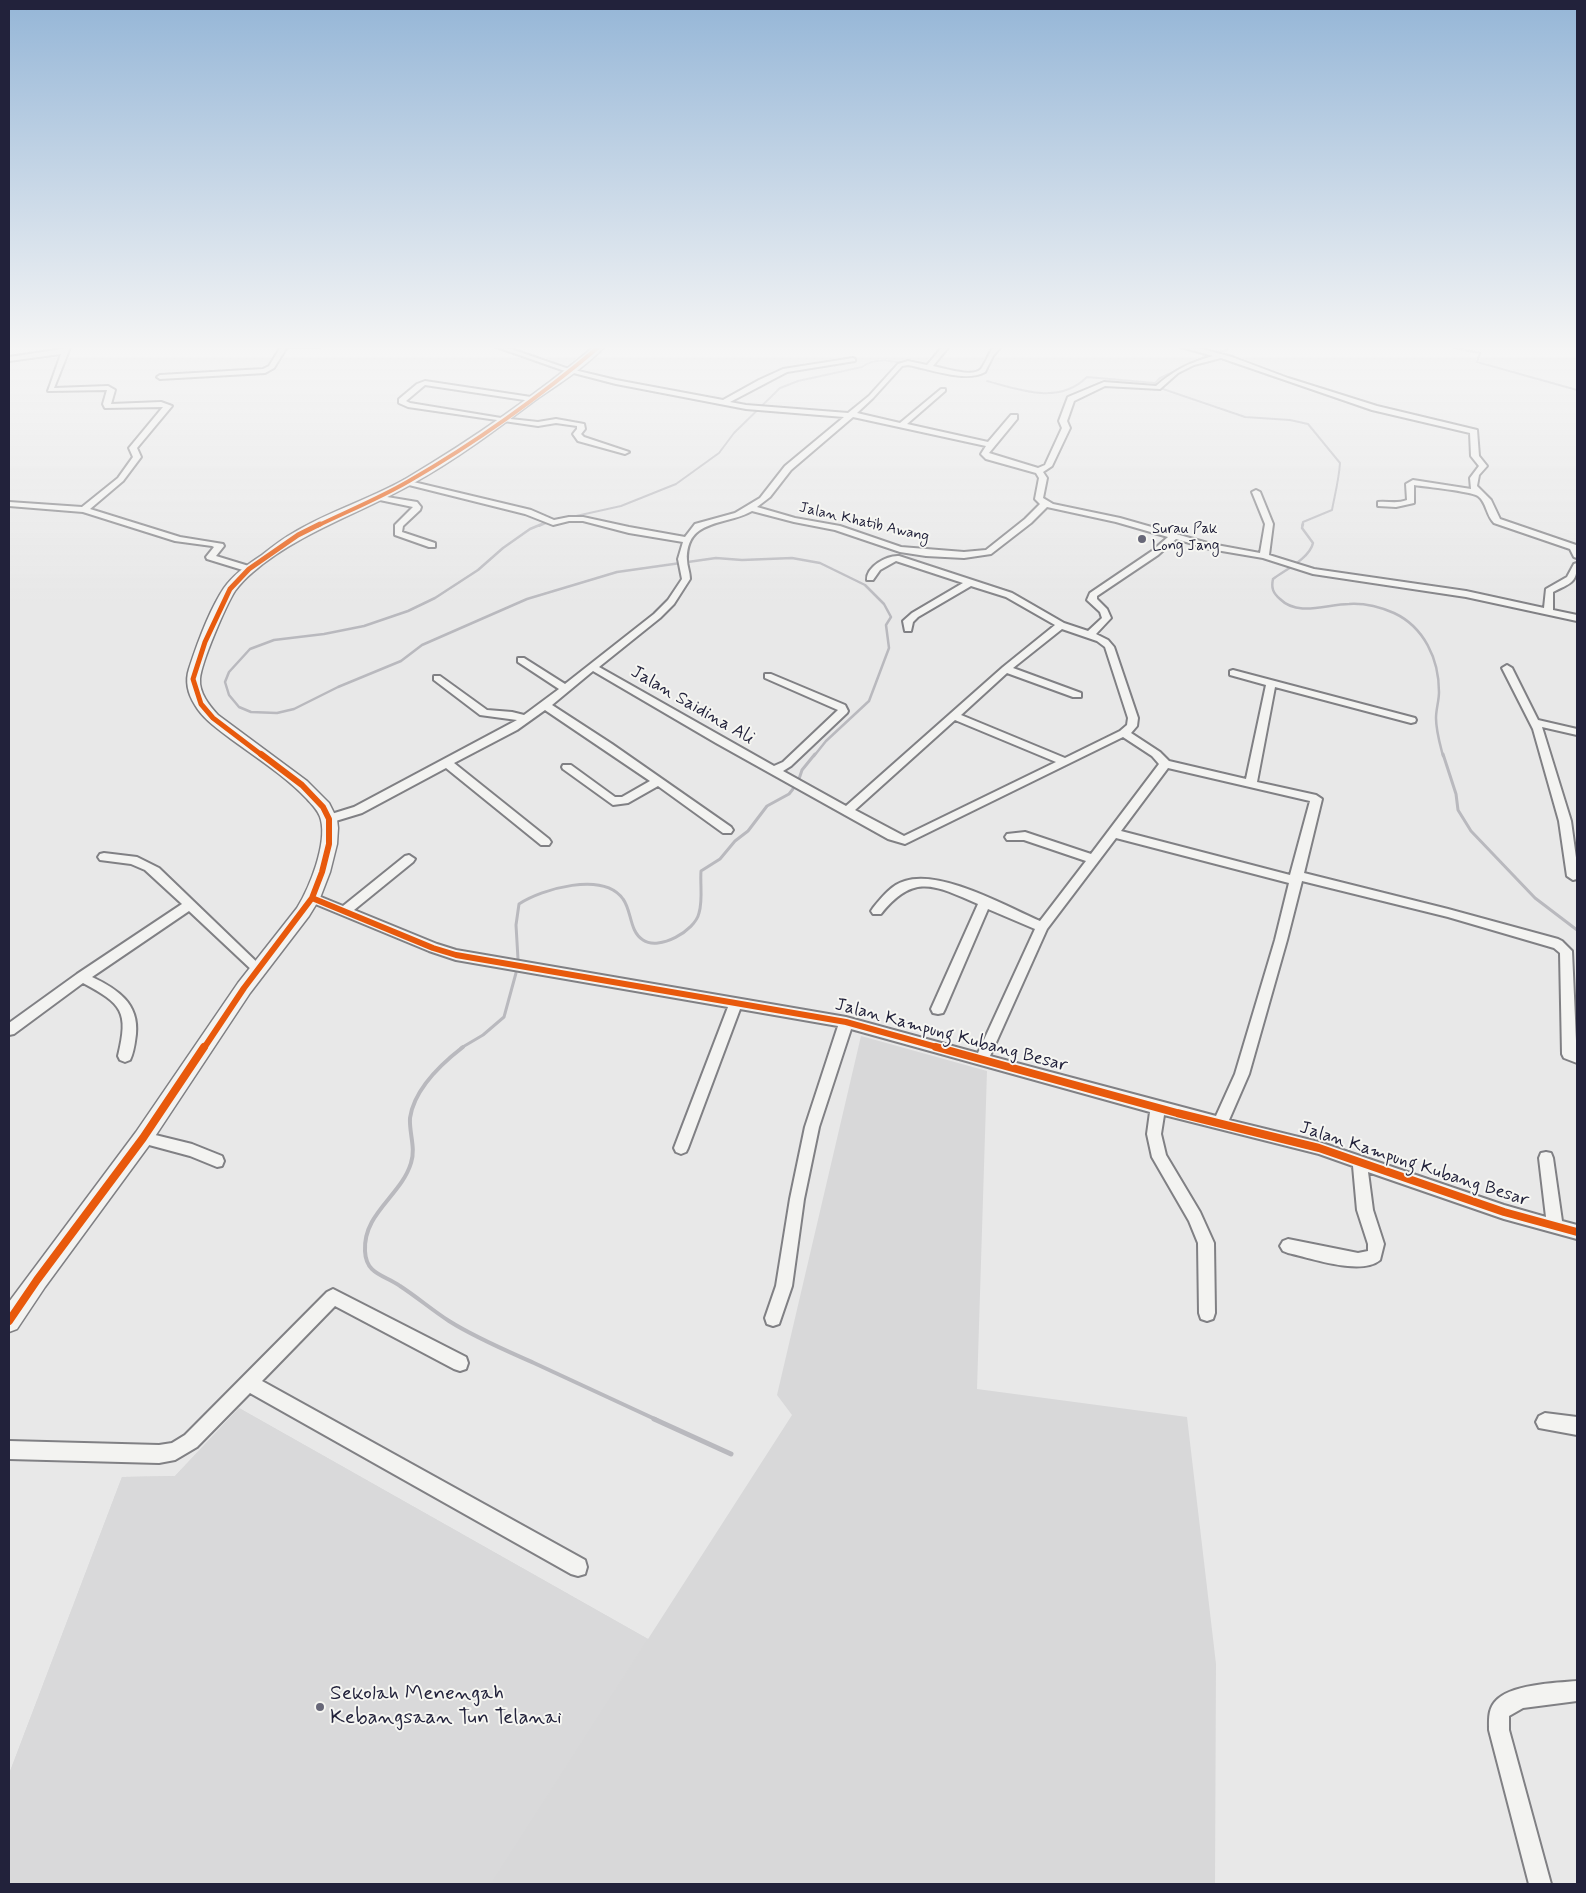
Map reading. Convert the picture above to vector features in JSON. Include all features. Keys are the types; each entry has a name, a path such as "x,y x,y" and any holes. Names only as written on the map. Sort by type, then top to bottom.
{"street":[{"path":"84,510 132,466 137,458 133,450 146,433"},
{"path":"9,1321 37,1280 143,1138 214,1030 258,969 288,934 312,898 326,858 329,820 323,807 302,785 213,718 201,704 196,693 193,679 195,671 216,615 230,589 249,569 298,535 408,482 484,433"},
{"path":"578,433 581,439 625,452"},
{"path":"329,820 358,810 447,763 546,705 652,620 671,602 686,579 683,563 692,529 701,523 734,517 769,496 788,468 828,433"},
{"path":"942,433 990,445"},
{"path":"1000,433 986,452 990,458 1040,471 1048,466 1063,433"},
{"path":"1474,433 1475,456 1483,466 1475,472 1473,487 1488,502 1497,521 1572,547 1577,556"},
{"path":"1040,471 1043,478 1039,495 1044,504 1117,520 1210,546 1264,556 1299,567 1466,594 1577,618"},
{"path":"408,482 528,512 553,523 569,519 584,519 629,530 688,540"},
{"path":"1381,504 1401,505 1411,501 1410,484 1413,482 1479,493"},
{"path":"1256,492 1269,524 1264,556"},
{"path":"378,497 414,504 417,507 399,526 398,533 432,546"},
{"path":"9,504 84,510 173,538 220,546 210,557 249,569"},
{"name":"Jalan Khatib Awang","path":"750,508 794,520 837,528 900,548 926,553 964,555 988,552 1028,521 1044,504"},
{"path":"1089,635 1102,624 1107,615 1106,611 1092,600 1093,595 1155,553 1173,537"},
{"path":"870,578 871,574 888,560 896,558 1009,595 1061,625 1108,644 1113,650 1116,668 1133,722 1124,733 1065,762 1050,754 955,716"},
{"path":"1548,611 1549,591 1571,579 1577,566"},
{"path":"908,629 908,621 915,615 970,582"},
{"path":"847,811 1006,669 1061,625"},
{"path":"521,660 565,688"},
{"name":"Jalan Saidina Ali","path":"594,667 774,772 892,836 905,840 1065,762"},
{"path":"1507,668 1535,722 1556,784 1565,820 1573,876"},
{"path":"1006,669 1077,694"},
{"path":"1232,673 1411,720"},
{"path":"768,676 841,707 843,711 787,764 774,772"},
{"path":"437,678 484,712 512,715 525,719"},
{"path":"1250,783 1271,683"},
{"path":"546,705 727,830"},
{"path":"1535,722 1577,732"},
{"path":"1124,733 1156,754 1165,764 1316,799 1281,940 1242,1074 1220,1123"},
{"path":"447,763 545,842"},
{"path":"982,1059 1042,927 1165,764"},
{"path":"567,766 613,801 624,800 658,782"},
{"path":"1113,833 1448,913 1558,944 1566,951 1569,1054 1577,1057"},
{"path":"1010,837 1026,836 1093,859"},
{"path":"104,857 131,859 145,863 165,879 189,905 258,969"},
{"path":"346,910 409,858"},
{"path":"877,911 894,893 907,884 918,881 947,886 1042,927"},
{"name":"Jalan Kampung Kubang Besar","path":"312,898 346,910 433,948 456,955 735,1005 846,1022 1158,1108 1319,1148 1504,1212 1577,1232"},
{"path":"938,1009 985,902"},
{"path":"9,1030 82,977 189,905"},
{"path":"82,977 105,989 124,1003 128,1010 130,1037 125,1056"},
{"path":"681,1148 735,1005"},
{"path":"773,1318 784,1286 797,1199 812,1127 846,1022"},
{"path":"1158,1108 1154,1134 1159,1157 1195,1217 1206,1243 1206,1313"},
{"path":"143,1138 192,1150 216,1161"},
{"path":"1546,1158 1555,1226"},
{"path":"1288,1246 1358,1260 1370,1259 1375,1255 1376,1244 1365,1210 1360,1161"},
{"path":"9,1450 132,1455 166,1454 191,1441 333,1297 460,1363"},
{"path":"248,1383 578,1567"},
{"path":"1545,1422 1577,1426"},
{"path":"1540,1884 1499,1730 1500,1711 1506,1704 1520,1698 1577,1690"}],"shaded area":[{"path":"861,1036 987,1071 977,1389 1187,1417 1216,1664 1215,1884 9,1884 9,1774 122,1477 175,1476 239,1408 648,1639 792,1415 777,1395"},
{"name":"Sekolah Menengah Kebangsaan Tun Telanai","path":"239,1408 648,1639 491,1884 9,1884 9,1774 122,1477 175,1476"}],"waterway":[{"path":"558,520 621,506 676,484 719,453 734,433"},
{"path":"1302,526 1303,522 1332,510 1338,481 1340,463 1316,433"},
{"path":"539,526 546,523"},
{"path":"542,524 530,529 503,548 478,570 435,598 408,611 364,626 324,634 274,640 250,649 229,672 225,682 229,695 239,707 251,712 277,713 294,709 338,687 401,661 422,645 527,599 617,572 716,558 742,560 792,558 820,563 865,585 884,604 891,617 886,625 889,648 869,701 826,741 814,756"},
{"path":"1303,524 1302,528 1313,543 1311,548 1302,559 1273,579 1272,588 1274,592 1280,599 1295,607 1313,608 1355,604 1378,607 1405,619 1414,627 1428,645 1436,668 1439,692 1436,723 1443,756"},
{"path":"798,782 802,770 815,754"},
{"path":"1443,754 1456,794 1458,810 1471,831 1535,898 1577,930"},
{"path":"518,959 516,925 519,904 542,893 572,885 602,886 614,891 626,904 635,931 643,940 650,943 658,943 676,937 691,926 699,913 701,871 720,859 735,841 748,831 767,806 789,794 793,789"},
{"path":"461,1048 483,1035 504,1017 516,973"},
{"path":"463,1047 430,1078 417,1097 410,1118 413,1152 411,1163 406,1175 370,1226 366,1238 365,1251 369,1265 377,1273 394,1282 443,1317 470,1333 657,1420"},
{"path":"654,1419 731,1454"}],"cycle path":[{"path":"9,1321 37,1280 143,1138 244,988 303,912 312,898 322,872 329,844 330,828 329,819 323,807 302,785 213,718 201,704 196,693 193,679 195,671 205,642 230,589 249,569 298,535 408,482 483,433"},
{"path":"312,898 433,948 456,955 846,1022 1177,1113 1319,1148 1504,1212 1577,1232"}],"place":[{"name":"Surau Pak Long Jang","path":"1142,539"},
{"name":"Sekolah Menengah Kebangsaan Tun Telanai","path":"320,1707"}]}
